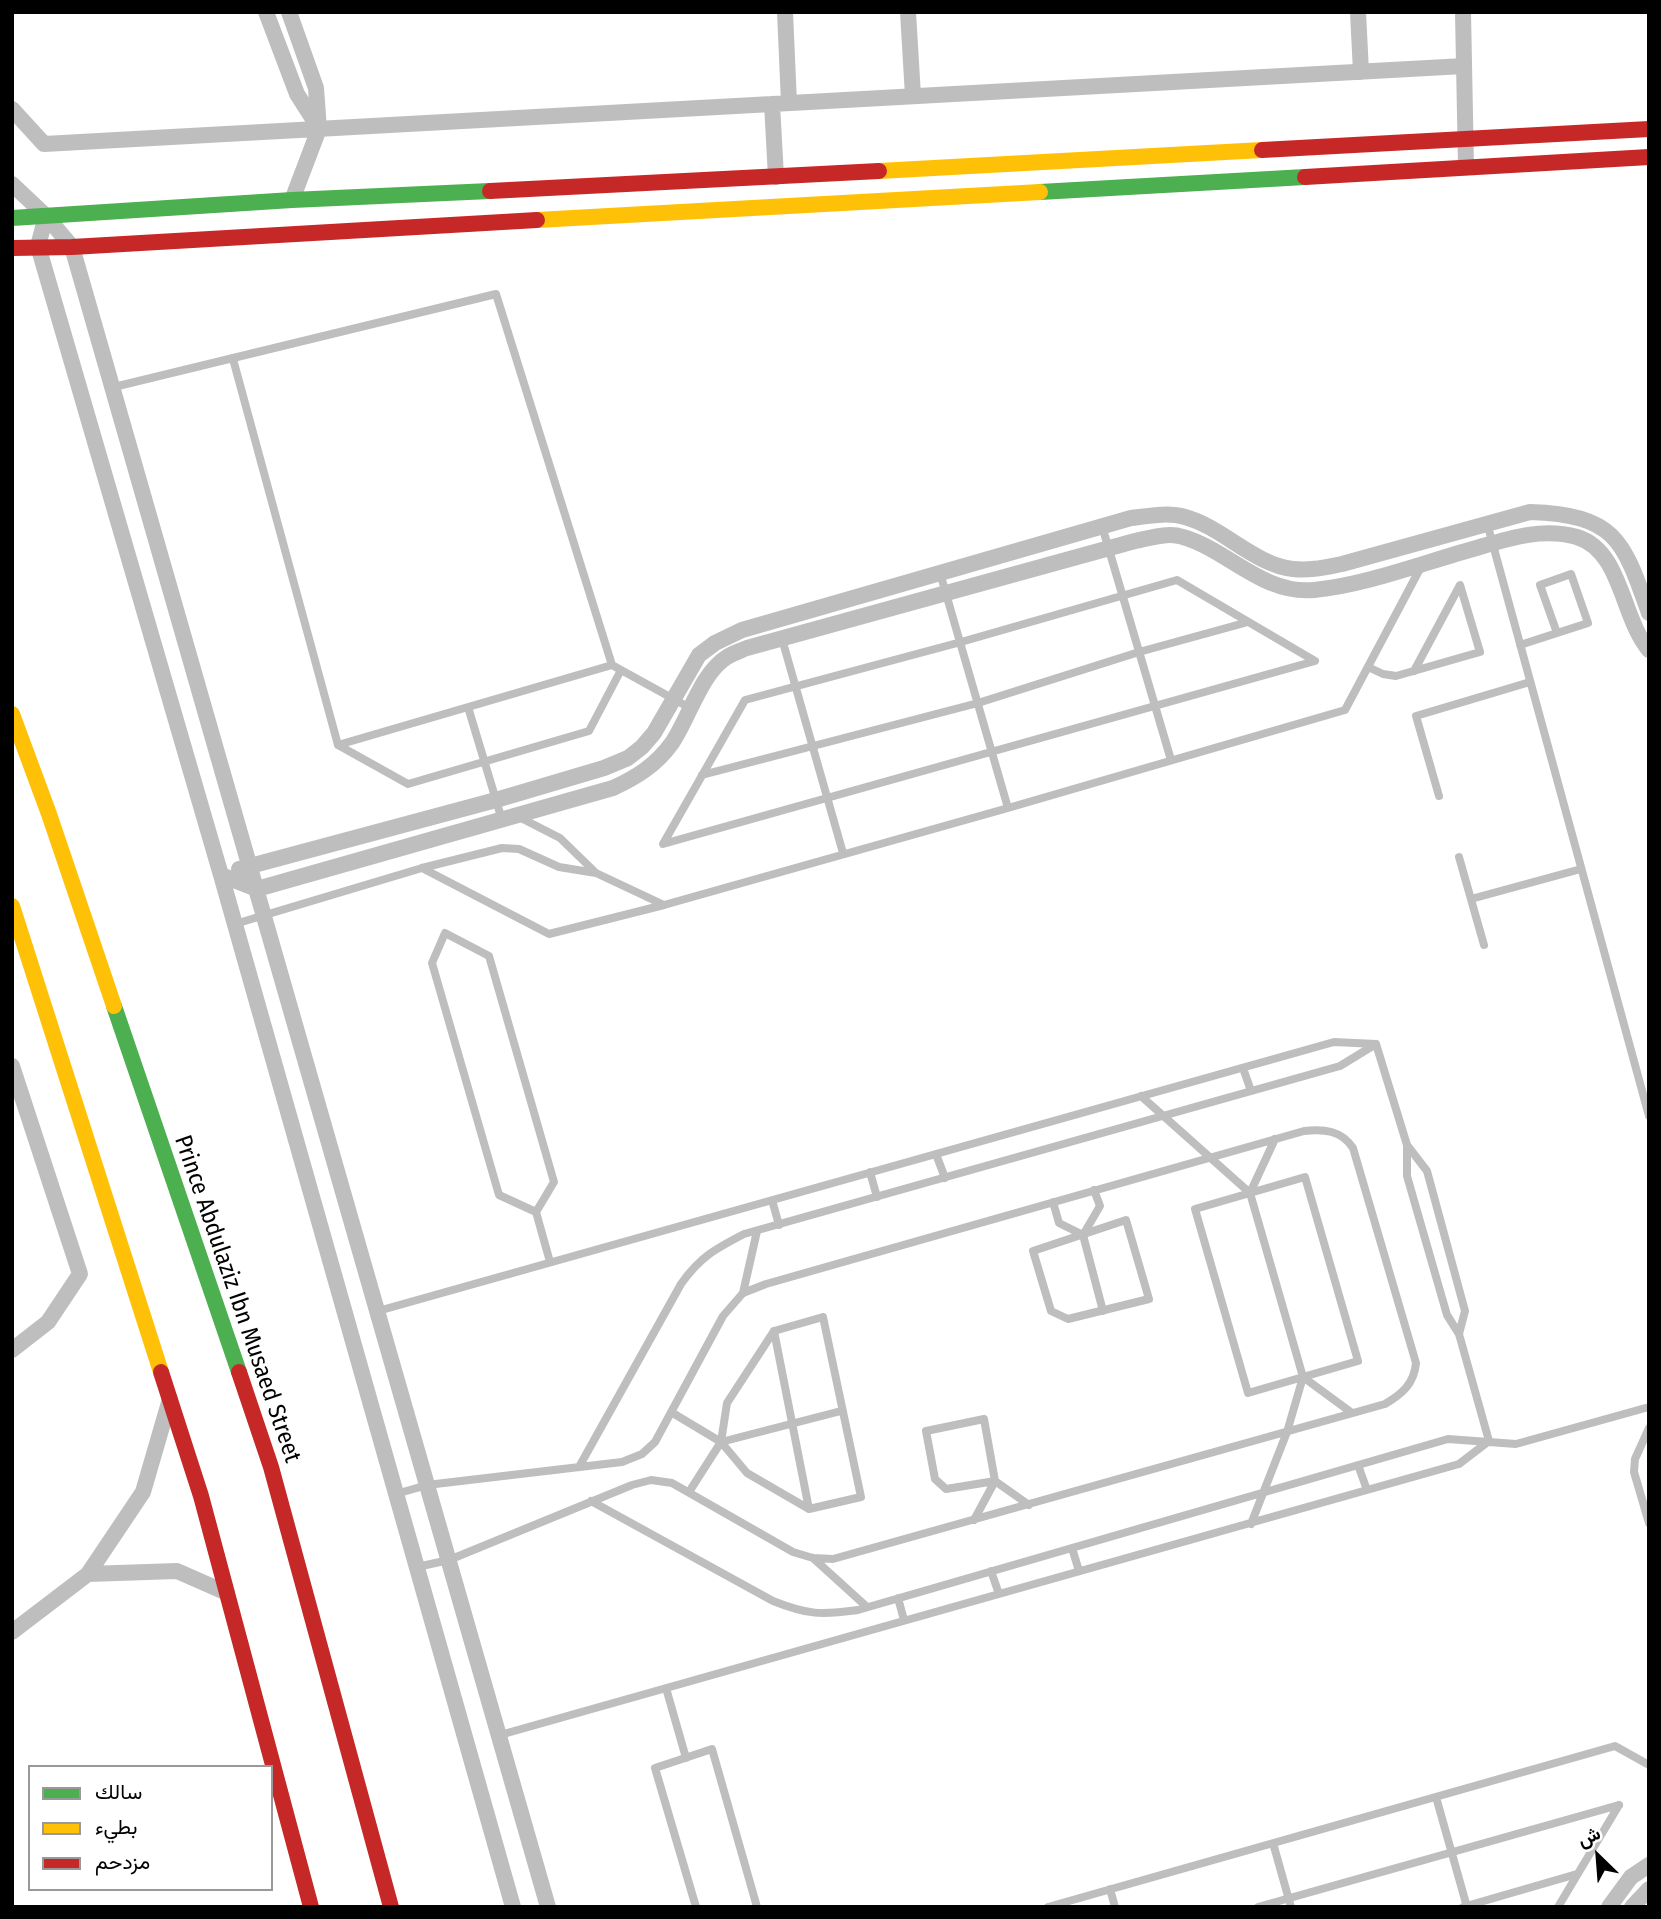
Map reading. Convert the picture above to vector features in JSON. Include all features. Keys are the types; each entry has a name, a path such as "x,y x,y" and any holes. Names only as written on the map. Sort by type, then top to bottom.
{"street":[{"path":"266,12 297,94 319,129"},
{"path":"289,12 316,88 319,129 292,200"},
{"path":"785,12 789,103"},
{"path":"908,12 913,96"},
{"path":"1358,12 1361,72"},
{"path":"1463,12 1465,167"},
{"path":"12,109 44,144 1464,66"},
{"path":"772,104 776,177"},
{"path":"12,218 292,200 776,177 1649,129"},
{"path":"12,248 72,247 1649,157"},
{"path":"12,184 46,216 72,247 548,1907"},
{"path":"46,216 38,246 235,924 513,1907"},
{"path":"221,876 604,768 628,758 642,747 654,733 699,655 715,643 743,631 1131,518 1183,516 1200,522 1275,565 1292,569 1314,569 1342,564 1530,512 1583,518 1602,527 1617,540 1631,564 1649,613"},
{"path":"221,876 257,889 613,788 641,775 672,742 714,669 726,658 747,648 1109,548 1166,535 1181,536 1265,581 1311,590 1348,584 1534,533 1577,537 1601,551 1612,571 1631,621 1649,650"},
{"name":"Prince Abdulaziz Ibn Musaed Street","path":"12,714 54,827 271,1467 391,1907"},
{"path":"12,906 201,1496 311,1907"},
{"path":"12,1066 80,1273 48,1322 12,1350"},
{"path":"12,1632 88,1574 143,1492 170,1399"},
{"path":"88,1574 177,1571 227,1593"},
{"path":"1609,1907 1630,1877 1649,1865"},
{"path":"1632,1907 1649,1889"}],"lane":[{"path":"114,387 496,294 612,665 690,709"},
{"path":"233,359 338,745 408,784 589,731 621,670"},
{"path":"1487,523 1649,1116"},
{"path":"1102,526 1171,760"},
{"path":"422,868 549,934 664,905 1345,710 1424,563"},
{"path":"940,573 1008,808"},
{"path":"1520,645 1588,623 1571,574 1539,585 1557,633"},
{"path":"1177,580 1248,622 1315,661 663,844 745,700 1177,580"},
{"path":"1368,667 1396,676 1414,671 1479,652 1460,586 1414,671"},
{"path":"702,775 978,703 1139,652 1248,622"},
{"path":"782,639 843,853"},
{"path":"338,745 612,665"},
{"path":"1439,796 1416,716 1530,682"},
{"path":"468,707 496,800 510,818 560,838 596,873"},
{"path":"235,924 422,868 502,848 519,849 559,867 596,873 664,905"},
{"path":"1459,857 1484,945"},
{"path":"1471,899 1581,869"},
{"path":"536,1212 499,1195 432,963 444,933 489,956 554,1182 536,1212 550,1262"},
{"path":"378,1311 1335,1042 1377,1044"},
{"path":"579,1466 681,1284 695,1264 718,1247 779,1224 1340,1066 1377,1044"},
{"path":"1377,1044 1407,1145 1407,1176 1447,1315 1459,1334 1489,1441"},
{"path":"1243,1068 1251,1091"},
{"path":"1141,1096 1250,1193 1303,1377 1287,1432 1251,1524"},
{"path":"397,1494 427,1485 622,1462 642,1454 655,1442 723,1316 743,1293 766,1284 1304,1131 1332,1131 1346,1139 1353,1148 1416,1363 1415,1375 1398,1396 1385,1404 834,1559 813,1558 793,1552 672,1483 651,1480 591,1501 449,1560 417,1567"},
{"path":"1250,1193 1275,1139"},
{"path":"1407,1145 1427,1171 1462,1298 1465,1311 1459,1334"},
{"path":"936,1154 945,1178"},
{"path":"870,1172 877,1197"},
{"path":"1305,1177 1358,1361 1248,1393 1195,1209 1250,1193 1305,1177"},
{"path":"1094,1191 1100,1206 1083,1235 1103,1311"},
{"path":"772,1200 779,1224"},
{"path":"1052,1202 1059,1223 1083,1235"},
{"path":"1126,1220 1149,1299 1068,1319 1051,1311 1033,1251 1083,1235 1126,1220"},
{"path":"743,1293 757,1231"},
{"path":"671,1412 721,1442 747,1473 808,1509 861,1497 823,1317 774,1331 727,1403 721,1442 689,1492"},
{"path":"774,1331 808,1509"},
{"path":"1303,1377 1352,1413"},
{"path":"721,1442 841,1411"},
{"path":"591,1501 773,1601 802,1612 825,1614 867,1607 1448,1439 1516,1444 1648,1411"},
{"path":"974,1520 995,1481 984,1419 926,1431 935,1479 946,1489 995,1481 1029,1505"},
{"path":"1649,1428 1634,1459 1634,1472 1649,1523"},
{"path":"499,1735 1459,1464 1489,1441"},
{"path":"1358,1465 1367,1490"},
{"path":"1072,1548 1079,1572"},
{"path":"813,1558 867,1607"},
{"path":"991,1571 999,1594"},
{"path":"898,1598 904,1620"},
{"path":"666,1688 686,1758"},
{"path":"1048,1907 1615,1746 1649,1765"},
{"path":"696,1907 655,1768 712,1749 757,1907"},
{"path":"1436,1797 1466,1906 1577,1874"},
{"path":"1258,1907 1290,1902 1451,1852 1619,1805 1558,1907"},
{"path":"1273,1843 1290,1902"},
{"path":"1110,1889 1115,1907"}],"traffic: fast":[{"path":"1040,192 1305,177"},
{"path":"12,218 292,200 490,191"},
{"path":"114,1006 239,1372"}],"traffic: slow":[{"path":"879,171 1262,150"},
{"path":"537,220 1040,192"},
{"path":"12,714 114,1006"},
{"path":"12,906 161,1372"}],"traffic: jam":[{"path":"1262,150 1649,129"},
{"path":"1305,177 1649,157"},
{"path":"490,191 879,171"},
{"path":"12,248 72,247 537,220"},
{"path":"161,1372 201,1496 273,1765"},
{"path":"239,1372 271,1467 391,1907"},
{"path":"273,1765 311,1907"}]}
